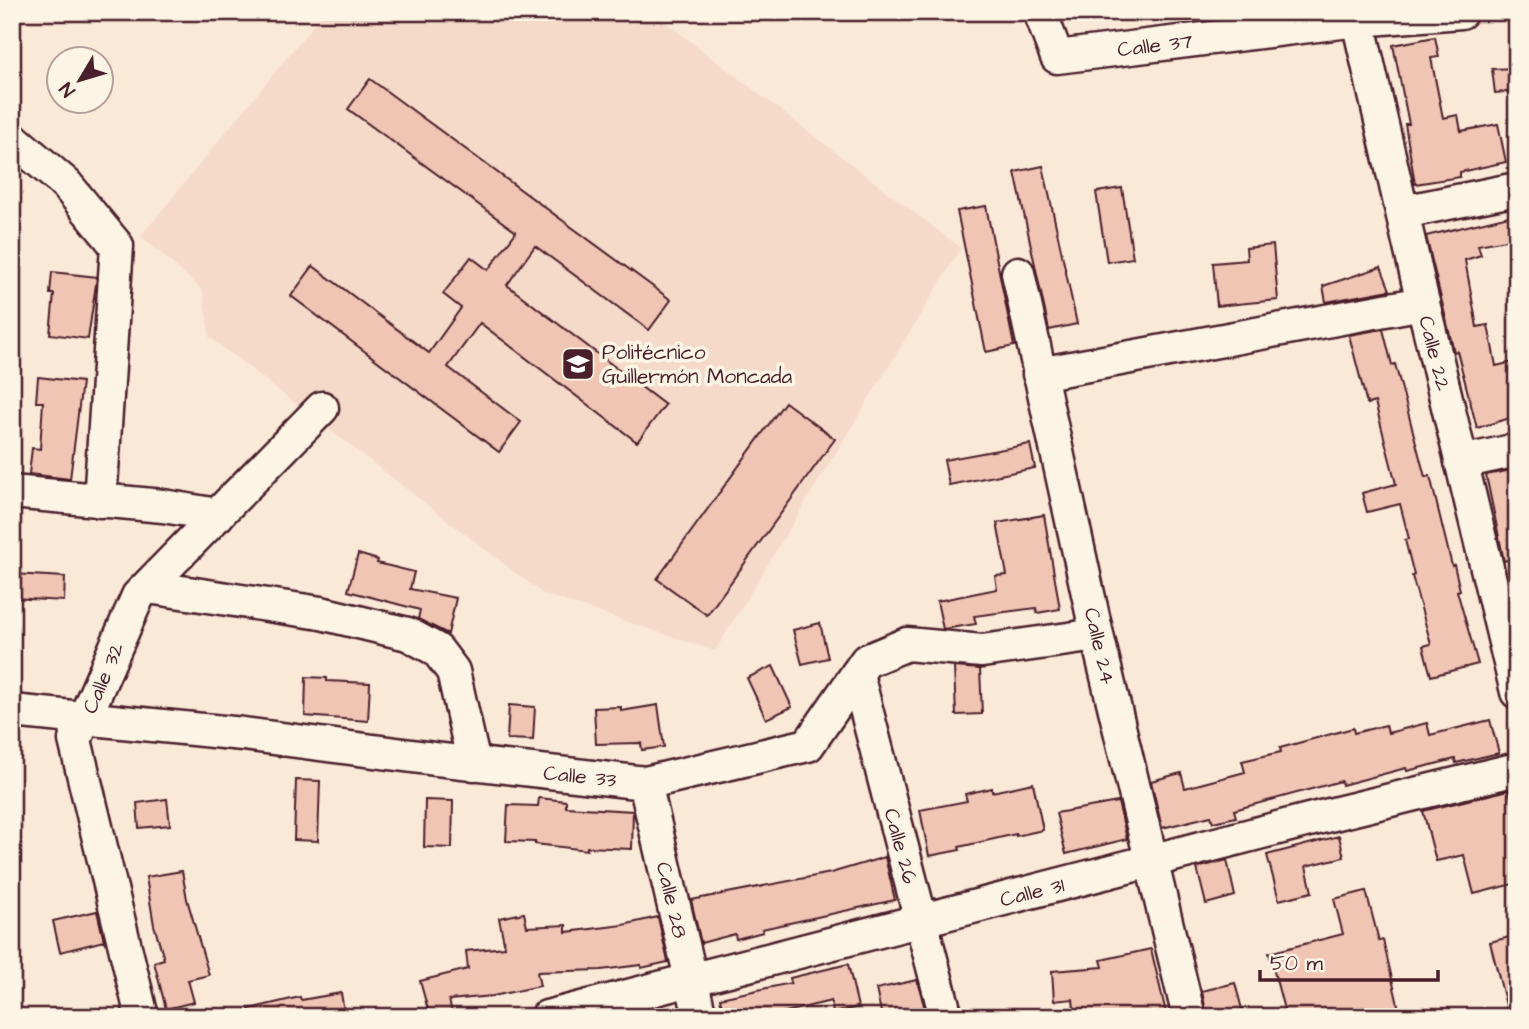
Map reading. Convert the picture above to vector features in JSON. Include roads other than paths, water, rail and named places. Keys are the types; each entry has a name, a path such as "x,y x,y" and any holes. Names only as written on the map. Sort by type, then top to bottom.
{"street":[{"name":"Calle 37","path":"1040,12 1057,57 1357,16 1461,12"},
{"name":"Calle 22","path":"1357,16 1517,692"},
{"path":"12,138 66,184 117,246 100,501"},
{"path":"1403,212 1517,189"},
{"name":"Calle 24","path":"1018,273 1097,635 1189,1017"},
{"path":"1039,374 1423,303"},
{"name":"Calle 32","path":"142,1017 75,740 138,596 322,408"},
{"path":"1461,462 1517,450"},
{"path":"12,492 163,506 218,515"},
{"path":"148,587 321,613 408,634 437,650 453,671 474,764"},
{"name":"Calle 33","path":"12,712 243,734 645,783 808,746 866,661 907,644 982,651 1097,635"},
{"name":"Calle 26","path":"857,674 946,1017"},
{"name":"Calle 31","path":"557,1015 1517,769"},
{"name":"Calle 28","path":"645,783 700,1017"}],"place":[{"name":"Politécnico Guillermón Moncada","path":"578,364"}]}
